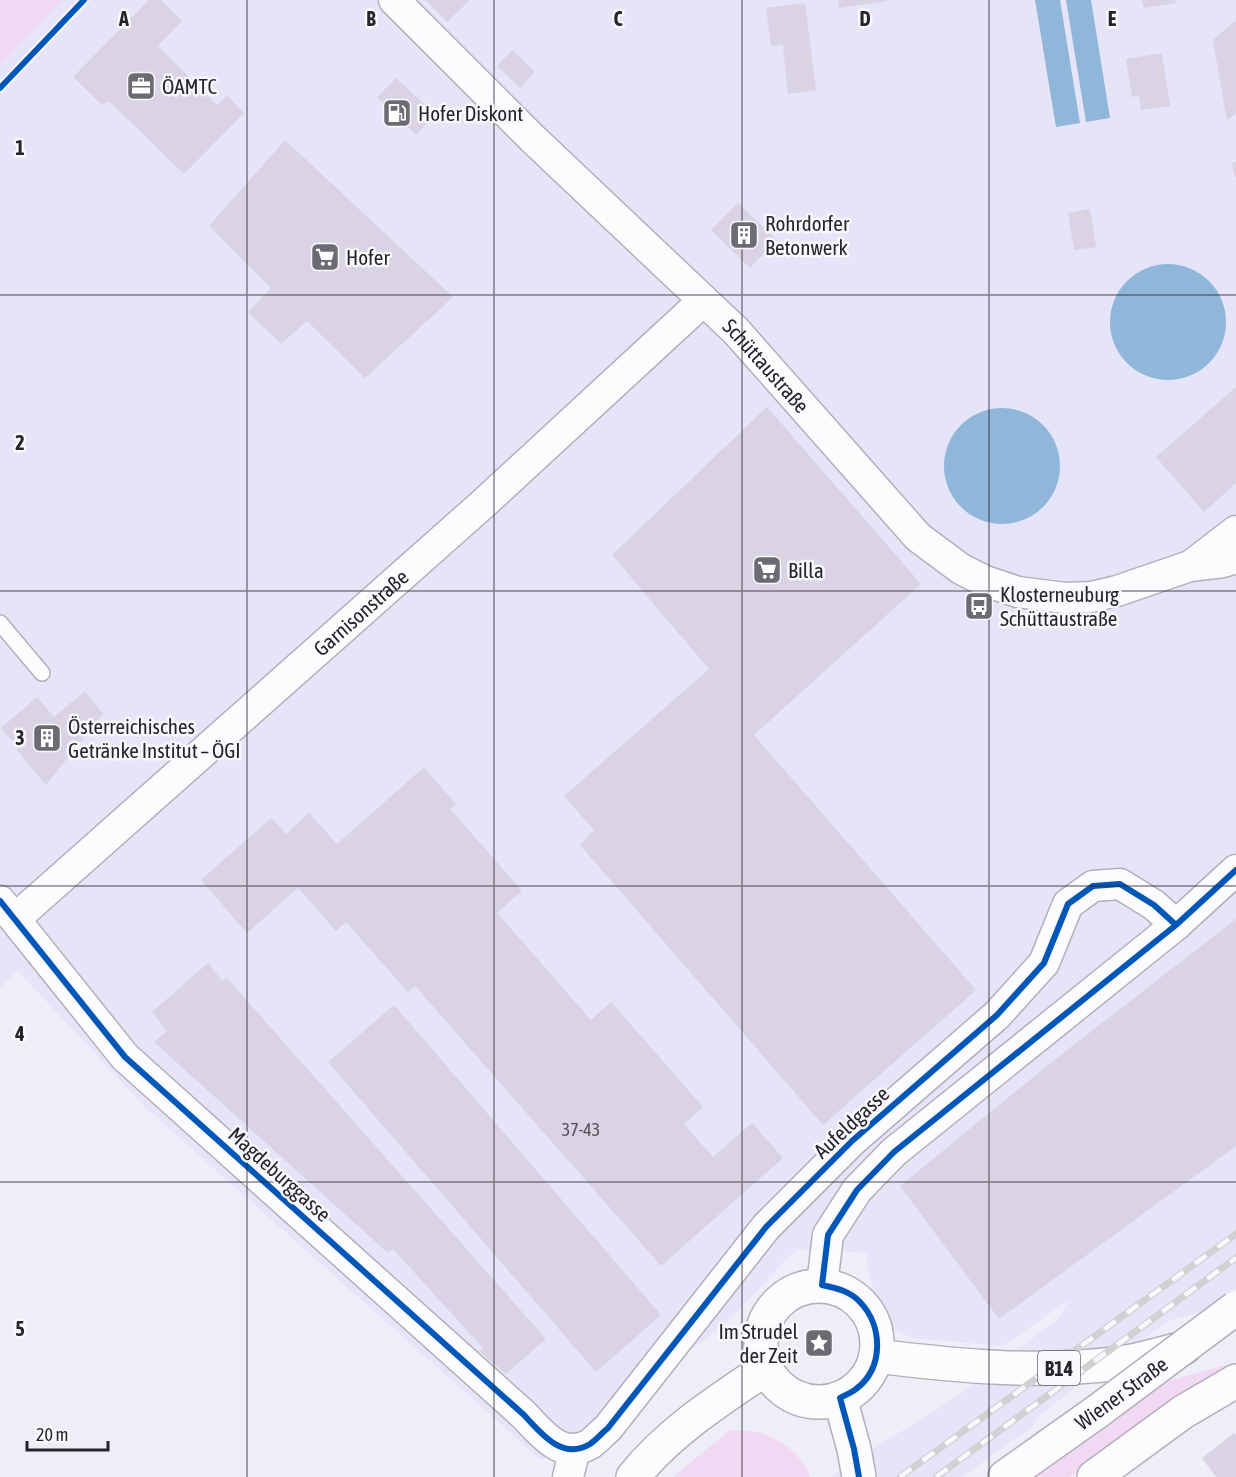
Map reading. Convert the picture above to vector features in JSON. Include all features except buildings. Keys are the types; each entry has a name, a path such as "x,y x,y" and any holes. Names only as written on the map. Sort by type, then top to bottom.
{"main road":[{"path":"822,1285 842,1290 859,1301 871,1317 877,1336 876,1356 869,1374 857,1389 840,1398 819,1402 797,1398 779,1386 766,1368 761,1349 763,1329 771,1311 785,1296 803,1288 822,1285"},
{"name":"Wiener Straße","path":"1005,1477 1236,1308"},
{"name":"B14","path":"876,1356 952,1365 1027,1369 1090,1366 1122,1363 1196,1345 1236,1328"},
{"path":"633,1477 648,1458 705,1410 766,1368"},
{"path":"1094,1477 1183,1412 1236,1381"},
{"path":"840,1398 859,1477"}],"street":[{"name":"Schüttaustraße","path":"394,0 532,138 736,331 918,537 961,569 985,581 1037,596 1091,597 1117,591 1190,566 1236,558"},
{"name":"Garnisonstraße","path":"8,910 484,503 703,301"},
{"name":"Schüttaustraße","path":"1190,566 1236,531"},
{"path":"822,1285 828,1235 857,1190 894,1152 1176,925 1234,871"},
{"name":"Aufeldgasse","path":"568,1458 590,1444 608,1428 766,1227 852,1141 997,1015 1044,963 1068,904 1093,886 1120,884 1154,905 1176,925"},
{"name":"Magdeburggasse","path":"8,910 125,1057 524,1415 568,1458"}],"lane":[{"path":"0,623 42,673"}],"shaded area":[{"path":"0,0 62,0 0,64"},
{"path":"62,0 1236,0 1236,1288 1202,1312 1170,1320 1068,1393 1041,1414 1033,1426 962,1477 832,1477 950,1401 1058,1319 1069,1300 1003,1346 913,1338 895,1331 880,1310 869,1274 866,1253 797,1249 722,1327 541,1460 145,1107 17,970 0,989 0,64"},
{"path":"1224,1365 1228,1368 1142,1424 1070,1477 1037,1477 1092,1437 1103,1424 1159,1384"},
{"path":"730,1430 756,1432 778,1441 798,1456 810,1477 673,1477"}],"water":[{"path":"1035,0 1060,0 1080,123 1056,127"},
{"path":"1066,0 1091,0 1110,118 1086,122"},
{"path":"1168,264 1190,268 1209,281 1222,300 1226,322 1222,344 1209,363 1190,376 1168,380 1146,376 1127,363 1114,344 1110,322 1114,300 1127,281 1146,268"},
{"path":"1002,408 1024,412 1043,425 1056,444 1060,466 1056,488 1043,507 1024,520 1002,524 980,520 961,507 948,488 944,466 948,444 961,425 980,412"}],"railway":[{"path":"900,1477 1236,1234"},
{"path":"936,1477 1236,1258"}],"cycle path":[{"path":"0,88 84,0"},
{"path":"859,1477 840,1398 856,1389 872,1370 876,1359 876,1335 868,1312 856,1298 843,1290 822,1285 828,1235 857,1190 894,1152 1176,925 1236,870"},
{"path":"0,901 125,1057 524,1415 545,1437 561,1447 570,1449 590,1444 608,1428 766,1227 852,1141 997,1015 1044,963 1068,904 1093,886 1120,884 1154,905 1176,925"}],"place":[{"name":"ÖAMTC","path":"141,86"},
{"name":"Hofer Diskont","path":"397,113"},
{"name":"Rohrdorfer Betonwerk","path":"744,235"},
{"name":"Hofer","path":"325,257"},
{"name":"Billa","path":"767,570"},
{"name":"Klosterneuburg Schüttaustraße","path":"979,606"},
{"name":"Österreichisches Getränke Institut – ÖGI","path":"47,738"},
{"name":"Im Strudel der Zeit","path":"819,1343"}]}
